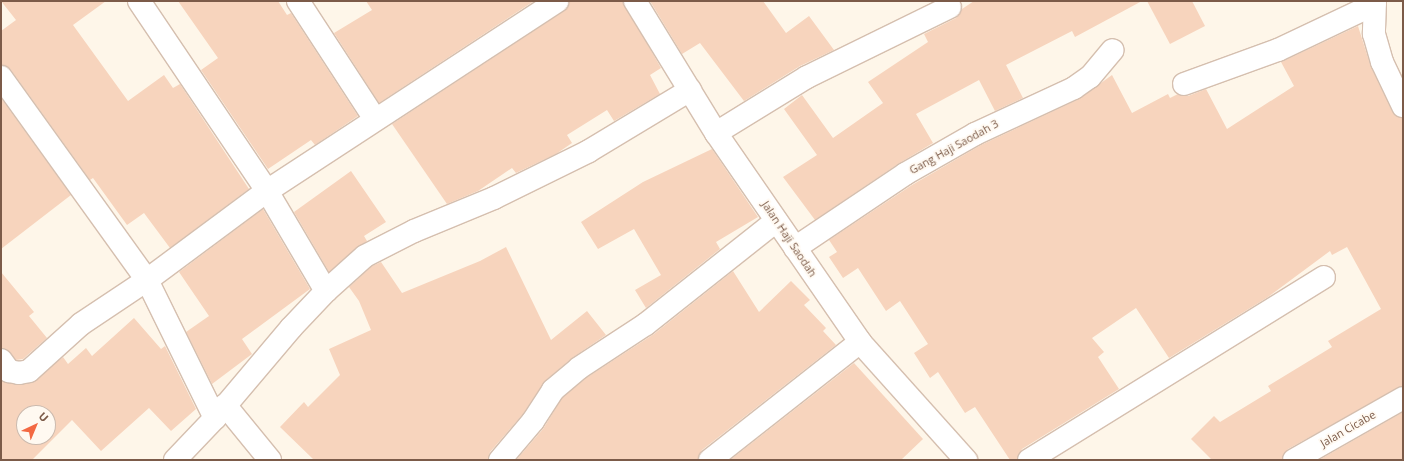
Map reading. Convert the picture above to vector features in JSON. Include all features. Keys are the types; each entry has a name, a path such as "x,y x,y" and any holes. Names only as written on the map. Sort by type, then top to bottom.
{"street":[{"path":"139,1 267,191 326,291"},
{"path":"298,1 375,119"},
{"path":"1,360 10,371 18,373 29,371 81,324 147,280 267,191 557,1"},
{"name":"Jalan Haji Saodah","path":"635,1 716,133 860,342 966,460"},
{"path":"1184,84 1278,50 1375,3 1374,34 1382,62 1403,106"},
{"path":"716,133 807,77 950,6"},
{"name":"Gang Haji Saodah 3","path":"795,248 904,174 975,134 1074,88 1090,77 1113,50"},
{"path":"1,77 147,280 220,412 270,460"},
{"path":"175,460 220,412 326,291 365,256 414,231 494,198 589,151 690,90"},
{"path":"500,460 528,427 553,390 568,377 646,324 776,221"},
{"path":"1029,460 1324,277"},
{"path":"710,460 860,342"},
{"name":"Jalan Cicabe","path":"1294,460 1403,398"}],"building":[{"path":"1,1 106,1 73,25 128,101 164,75 173,88 180,84 249,189 170,248 144,213 127,225 93,178 90,180 11,70 1,65 1,31 16,20"},
{"path":"178,1 278,1 287,15 291,13 358,116 315,145 311,140 268,169 201,70 218,58"},
{"path":"366,1 534,1 379,103 334,33 372,10"},
{"path":"569,1 623,1 661,68 650,75 660,94 614,121 607,110 567,135 572,143 556,154 516,173 512,168 478,191 447,204 392,124 564,11"},
{"path":"650,1 763,1 786,33 809,16 834,50 800,66 744,101 700,43 682,54"},
{"path":"974,1 1142,1 1075,37 1072,31 1006,65 1023,98 995,111 979,80 916,114 933,143 898,164 815,220 783,177 817,155 784,109 802,95 833,138 883,103 868,82 928,42 924,34 956,18 962,9"},
{"path":"1147,1 1192,1 1205,26 1170,44"},
{"path":"1358,26 1371,67 1392,111 1403,118 1403,386 1288,449 1282,460 1212,460 1191,439 1214,416 1220,422 1271,391 1268,386 1332,347 1328,341 1381,309 1347,247 1332,255 1330,251 1268,297 1169,358 1136,308 1092,338 1104,352 1098,357 1119,389 1022,449 1017,460 1010,460 975,407 965,413 938,372 930,378 914,353 928,344 900,301 886,311 858,268 843,278 829,257 837,252 829,240 912,185 981,145 1079,99 1112,75 1132,113 1168,94 1170,98 1178,94 1188,96 1206,89 1227,129 1294,86 1281,62"},
{"path":"1,98 71,195 1,249"},
{"path":"712,149 758,217 716,242 720,249 646,308 635,290 661,275 634,229 598,249 581,222 643,182"},
{"path":"351,171 386,222 364,236 367,241 329,272 294,212"},
{"path":"263,209 310,289 242,339 252,354 212,384 186,332 209,316 179,272"},
{"path":"506,247 551,340 587,311 606,335 572,358 545,381 523,414 490,452 488,460 314,460 280,427 304,402 308,407 340,375 329,349 371,330 359,301 349,287 372,266 381,262 402,293 480,261"},
{"path":"733,271 759,312 791,281 810,300 804,305 826,328 823,331 836,345 702,450 698,460 517,459 543,429 562,398 586,378 654,334"},
{"path":"1,272 34,312 29,316 47,338 23,359 16,360 6,349 1,348"},
{"path":"134,318 161,349 165,346 196,409 171,431 149,408 101,451 72,420 56,436 56,405 16,405 16,445 47,445 32,460 1,460 1,380 17,385 31,383 63,357 68,364 86,348 92,356"},
{"path":"854,363 923,439 901,460 730,460"},
{"path":"1403,412 1403,460 1319,460"}]}
